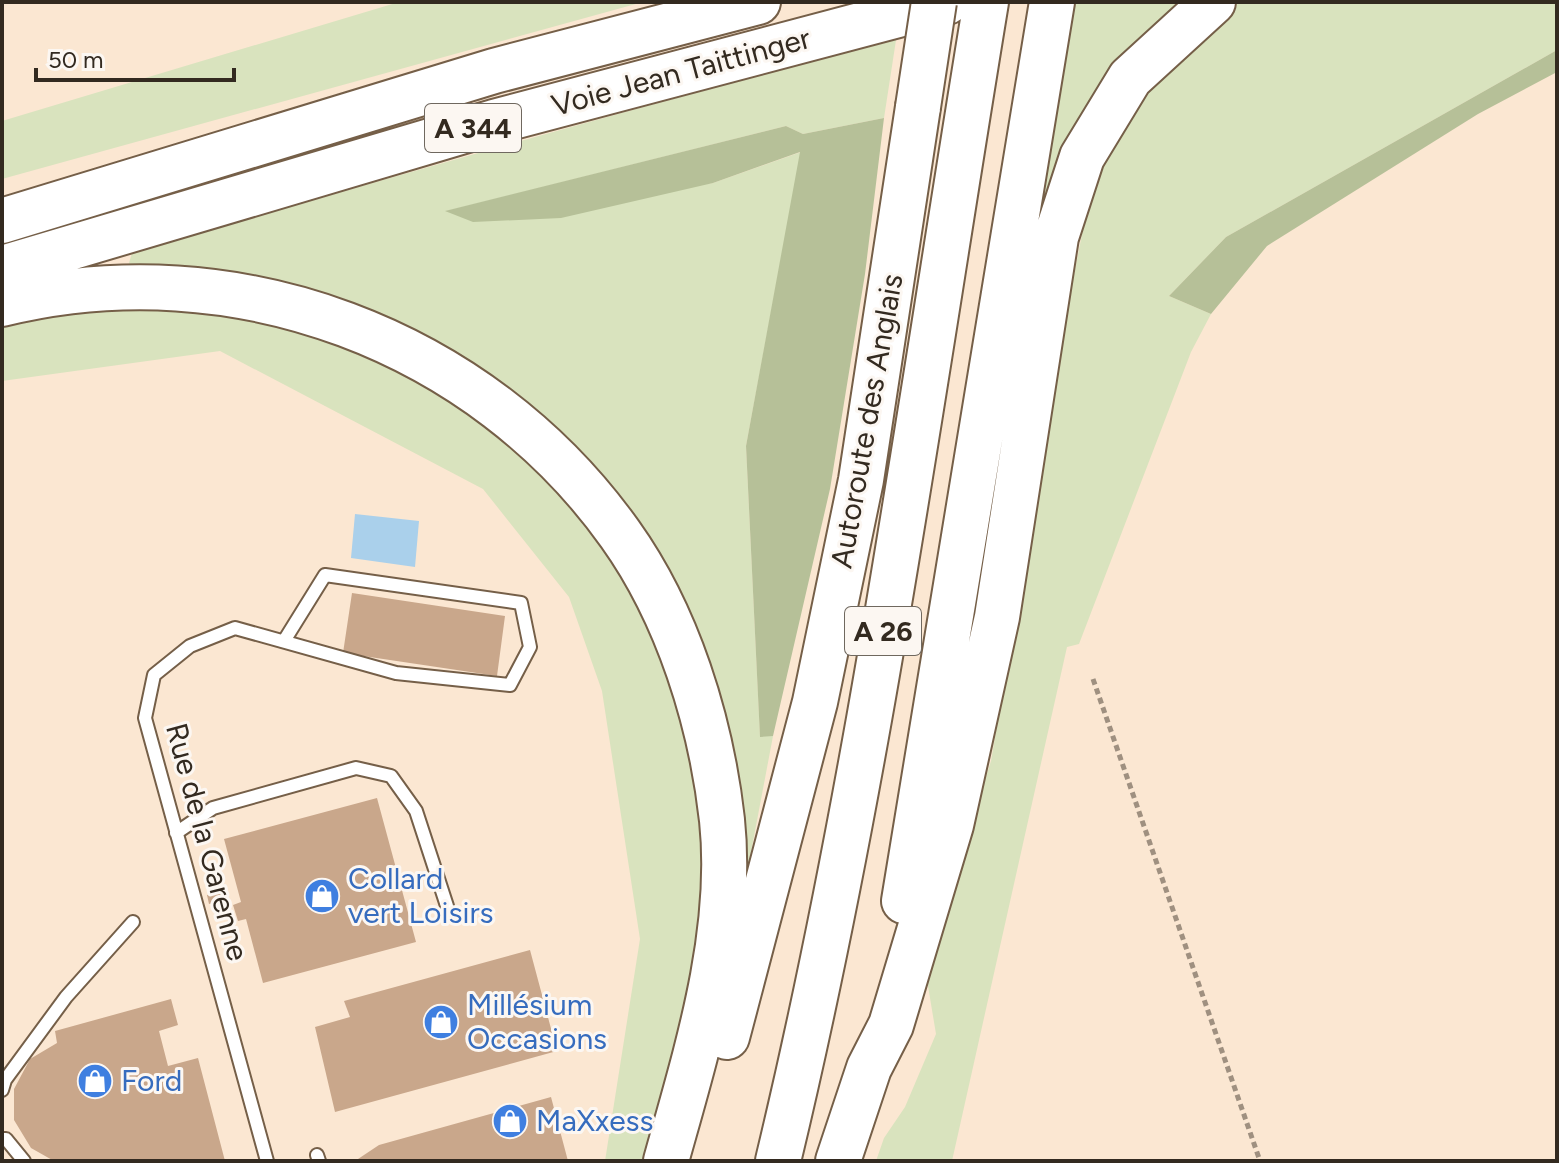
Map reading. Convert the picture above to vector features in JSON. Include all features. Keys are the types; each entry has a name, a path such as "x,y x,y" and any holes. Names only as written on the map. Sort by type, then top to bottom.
{"highway":[{"name":"Voie Jean Taittinger","path":"10,216 494,71 758,2"},
{"name":"Autoroute des Anglais","path":"692,1161 815,702 861,480 934,2"},
{"name":"Voie Jean Taittinger","path":"2,268 494,122 947,2"},
{"name":"Autoroute des Anglais","path":"778,1161 841,870 986,2"},
{"path":"869,1068 875,1025 903,907 1052,2"},
{"path":"838,1161 869,1068 891,1025 951,825 997,617 1056,237 1082,157 1130,78 1213,2"},
{"path":"2,304 50,292 169,286 278,303 379,335 475,389 545,446 622,535 670,622 699,705 722,822 724,886 709,997 666,1161"}],"lane":[{"name":"Rue de la Garenne","path":"267,1161 145,718 154,675 190,646 235,628 396,673 510,685 530,647 521,603 325,575 284,641"},
{"path":"176,833 213,808 356,768 391,776 416,811 447,906"},
{"path":"2,1090 5,1080 66,997 133,922"},
{"path":"2,1139 6,1139 24,1161"}],"path":[{"path":"1093,679 1260,1161"}],"green space":[{"path":"399,2 643,2 2,179 2,121"},
{"path":"1074,2 1187,2 1128,65 1021,338"},
{"path":"1240,2 1557,2 1557,50 1226,237 1169,296 1211,314 1191,352 1079,644 1067,647 952,1161 876,1161 884,1138 905,1107 936,1034 925,968 991,761 1066,315 1087,209 1110,145 1152,87 1181,50"},
{"path":"896,40 884,118 803,134 786,126 447,211 713,183 801,152 746,446 760,736 773,736 742,900 709,672 503,392 135,272 129,263 132,253 227,225"},
{"path":"1557,50 1557,72 1478,114 1267,246 1211,314 1169,296 1226,237"},
{"path":"884,118 865,274 830,489 773,736 760,737 746,446 800,152 713,183 561,218 473,222 445,211 786,126 803,134"},
{"path":"133,303 262,318 410,370 526,453 606,545 672,668 707,835 701,960 652,1161 605,1161 640,939 602,691 569,597 483,489 220,351 2,381 2,321"}],"water":[{"path":"355,514 419,521 415,567 351,558"}],"building":[{"path":"352,593 505,616 497,676 343,653"},
{"name":"Collard vert Loisirs","path":"377,798 416,942 263,983 246,919 238,921 233,905 241,902 224,839"},
{"path":"222,892 224,900 209,904 207,895"},
{"name":"Millésium Occasions","path":"530,950 557,1051 335,1112 315,1027 350,1017 344,1001"},
{"name":"Ford","path":"171,999 178,1025 159,1031 168,1066 198,1058 225,1161 54,1161 31,1148 14,1120 14,1089 30,1059 57,1043 55,1031"},
{"name":"MaXxess","path":"551,1097 568,1161 355,1161 379,1145"}],"place":[{"name":"Collard vert Loisirs","path":"322,896"},
{"name":"Millésium Occasions","path":"441,1022"},
{"name":"Ford","path":"95,1081"},
{"name":"MaXxess","path":"510,1121"}]}
